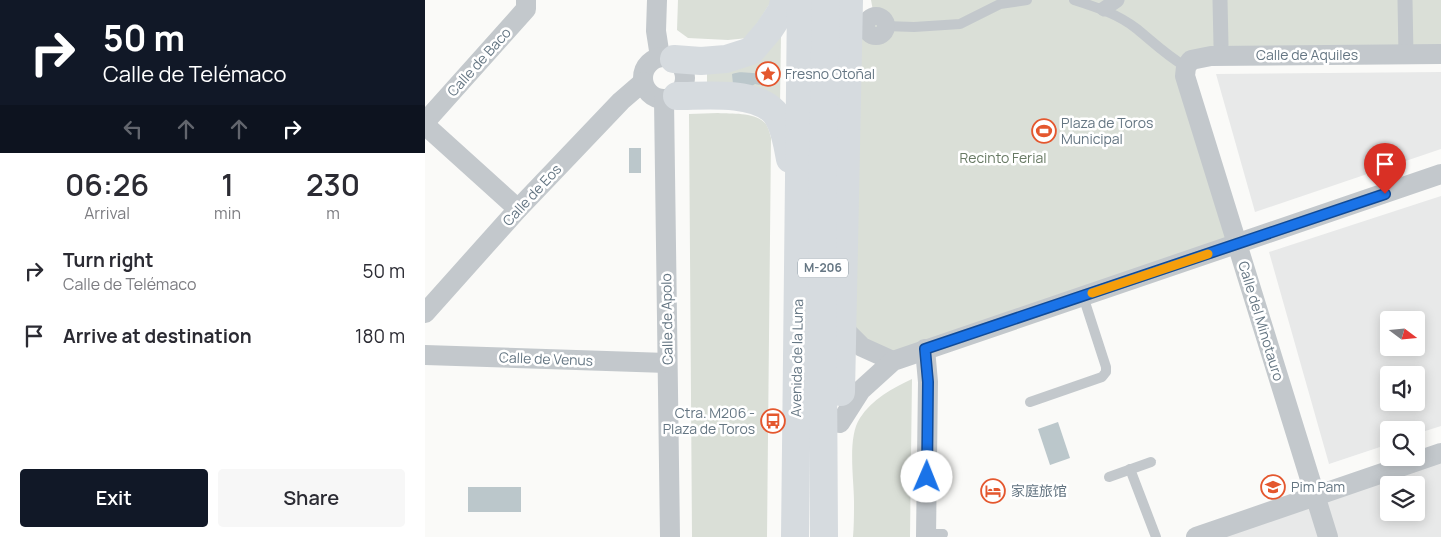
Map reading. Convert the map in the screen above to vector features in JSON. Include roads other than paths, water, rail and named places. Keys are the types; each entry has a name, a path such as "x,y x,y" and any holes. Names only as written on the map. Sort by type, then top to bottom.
{"main road":[{"path":"667,58 701,61 726,59 751,51 769,30 782,10 784,0"},
{"name":"Avenida de la Luna","path":"794,534 801,0"},
{"name":"Avenida de la Luna","path":"824,533 822,206 826,0"},
{"path":"824,533 840,423 843,328 869,20 849,0"},
{"path":"670,98 751,99 772,110 784,130 799,205"}],"street":[{"name":"Calle de Baco","path":"425,124 526,9 526,0"},
{"path":"657,0 656,31 667,58"},
{"path":"1104,9 1117,0"},
{"path":"1220,0 1221,45"},
{"path":"1405,0 1406,55"},
{"name":"Calle de Aquiles","path":"1185,72 1191,60 1211,56 1441,54"},
{"path":"667,58 682,66 686,75 684,87 670,98 651,96 643,82 644,73 647,66 653,60 667,58"},
{"name":"Calle del Minotauro","path":"1185,72 1328,537"},
{"name":"Calle de Eos","path":"425,313 518,209 621,101 643,82"},
{"name":"Calle de Apolo","path":"670,98 667,363 670,537"},
{"path":"425,124 518,209"},
{"path":"840,423 861,390 893,361 1441,174"},
{"path":"843,328 862,347 893,361"},
{"path":"925,349 928,382 932,535"},
{"name":"Calle de Venus","path":"425,355 667,363"},
{"path":"1196,537 1441,453"}],"lane":[{"path":"869,20 914,27 959,24 1000,4 1027,0"},
{"path":"1073,0 1104,9 1136,28 1185,72"},
{"path":"1030,402 1102,377 1106,372 1083,296"},
{"path":"1109,477 1151,462"},
{"path":"1131,469 1156,537"}],"place":[{"name":"Fresno Otoñal","path":"768,74"},
{"name":"Plaza de Toros Municipal","path":"1044,131"},
{"name":"Ctra. M206 - Plaza de Toros","path":"773,421"},
{"name":"Pim Pam","path":"1273,487"},
{"name":"家庭旅馆","path":"993,491"}],"park label":[{"name":"Recinto Ferial","path":"1003,158"}]}
